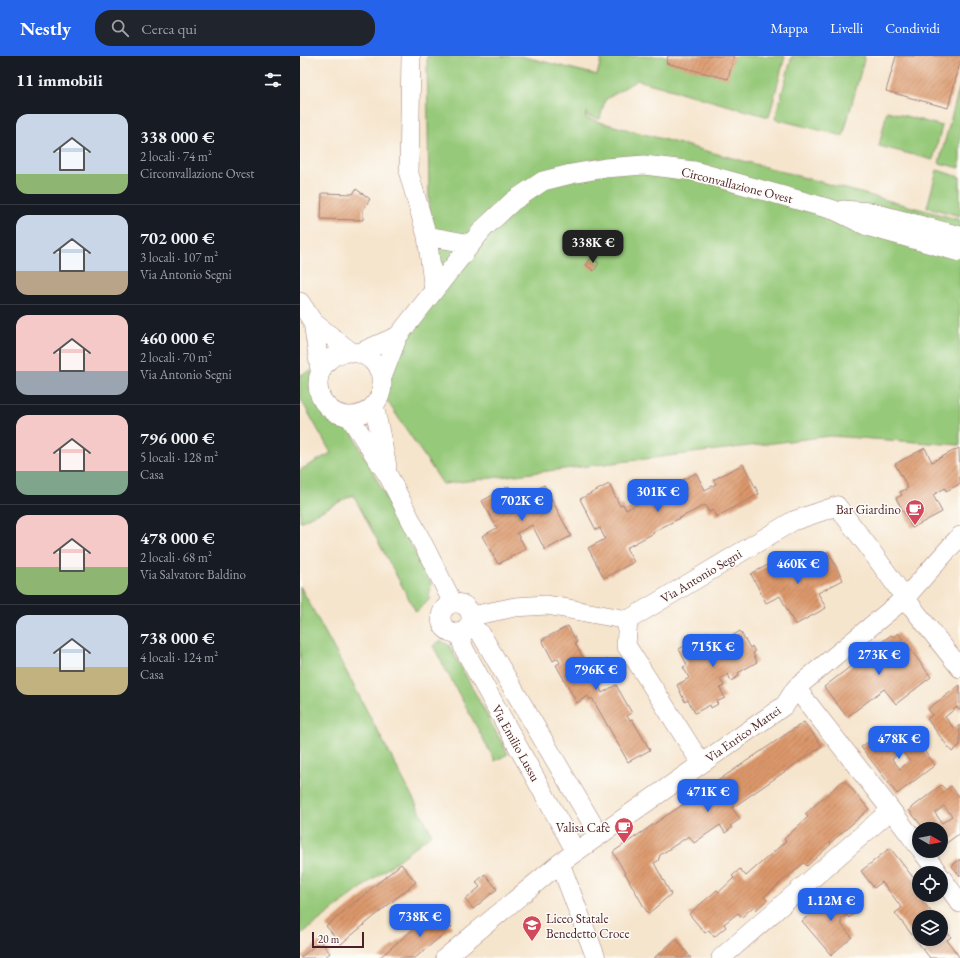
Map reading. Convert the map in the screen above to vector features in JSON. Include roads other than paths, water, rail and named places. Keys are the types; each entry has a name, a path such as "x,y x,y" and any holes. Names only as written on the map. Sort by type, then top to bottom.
{"street":[{"path":"411,56 409,174 427,236 434,291"},
{"name":"Circonvallazione Ovest","path":"382,380 398,336 483,229 513,201 543,181 571,174 605,168 644,165 694,171 834,210 867,226 960,252"},
{"name":"Circonvallazione Ovest","path":"834,210 870,212 960,236"},
{"path":"427,236 471,244"},
{"path":"300,302 313,322 355,352 367,357 374,363 379,371 382,380 382,389 379,398 374,405 366,411 358,415 349,416 340,414 325,404 320,396 318,378 320,370 313,322"},
{"name":"Circonvallazione Ovest","path":"355,352 398,336"},
{"path":"320,370 332,356 341,352 355,352"},
{"path":"374,405 389,477"},
{"path":"349,416 389,477 452,603"},
{"name":"Via Antonio Segni","path":"628,620 793,521 837,506 905,598"},
{"name":"Via Enrico Mattei","path":"445,958 560,863 784,704 796,688 905,598 960,536"},
{"path":"905,598 957,658"},
{"path":"467,625 470,611 463,604 452,603 444,608 441,618 442,623 447,630 455,633 467,625 515,607 547,605 628,620 626,646 701,763"},
{"name":"Via Emilio Lussu","path":"576,852 464,649 467,625 481,634 599,835"},
{"path":"796,688 912,837"},
{"path":"721,958 892,810"},
{"path":"560,863 596,958"},
{"path":"948,887 960,903"}],"place":[{"name":"Bar Giardino","path":"915,526"},
{"name":"Valisa Cafè","path":"624,844"},
{"name":"Liceo Statale Benedetto Croce","path":"532,942"}]}
